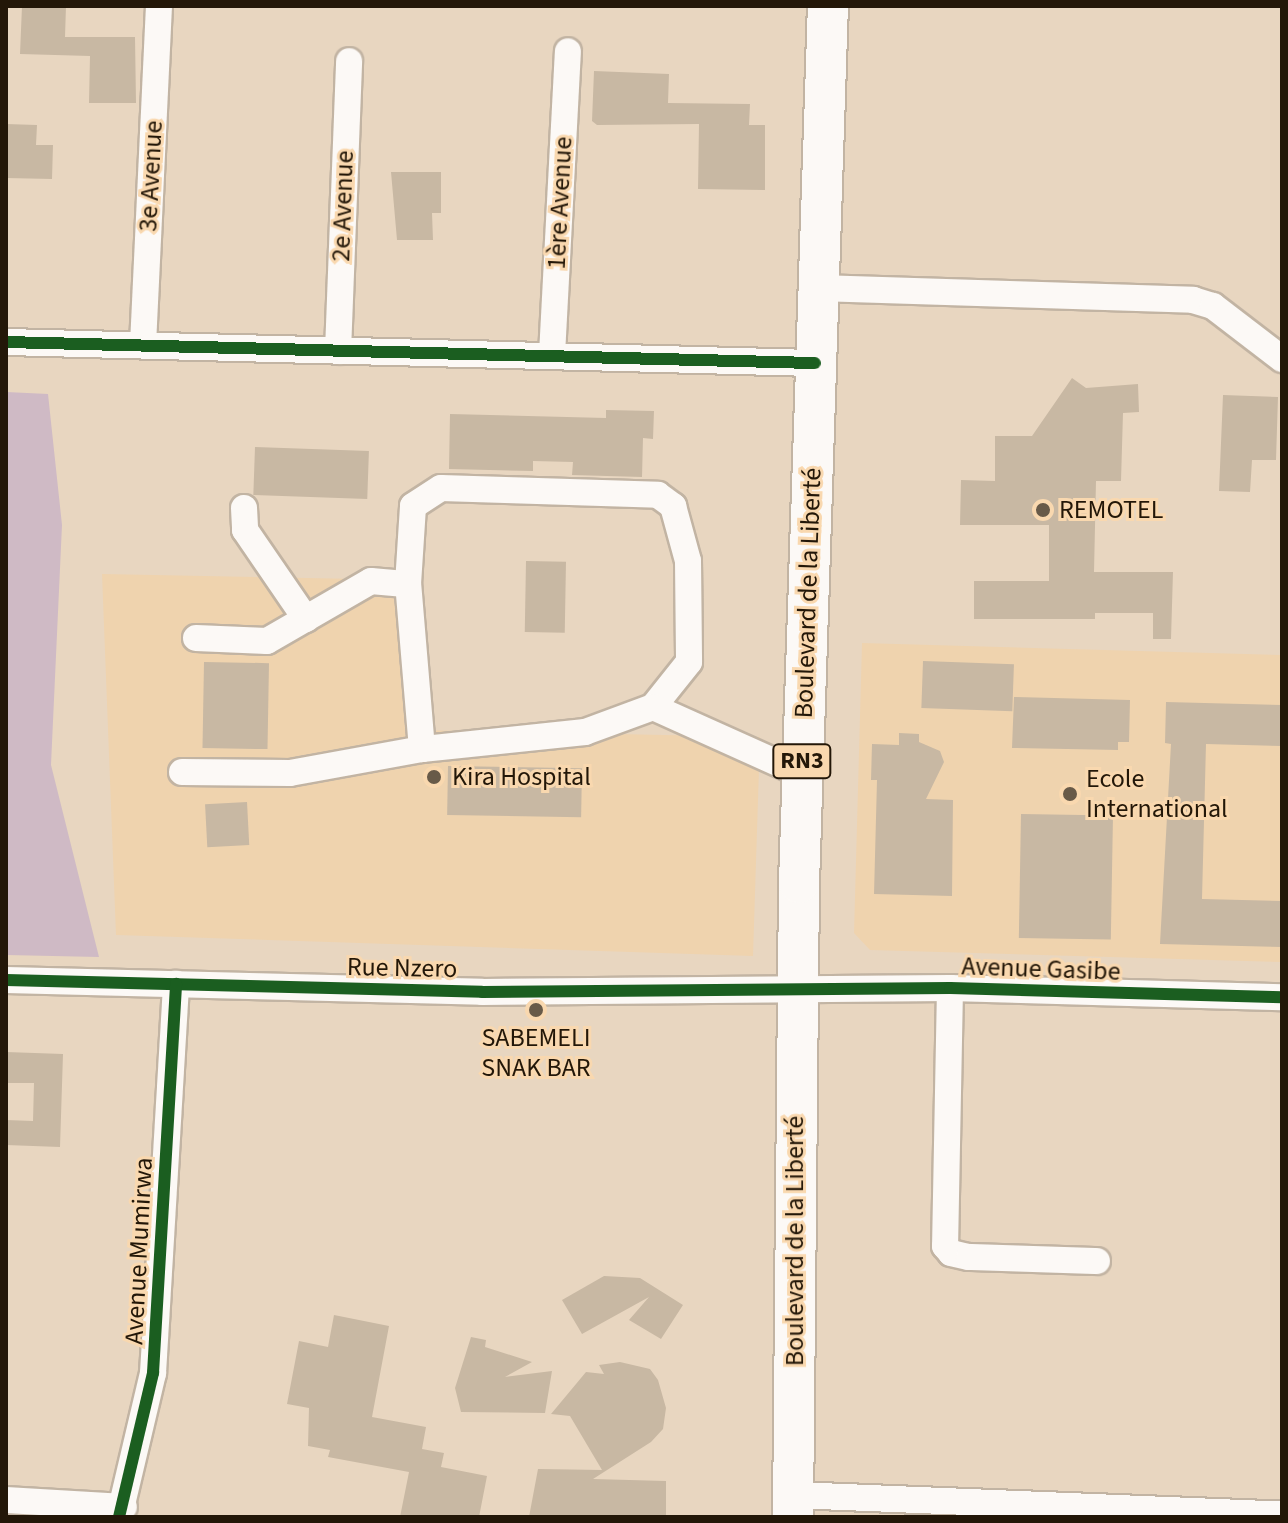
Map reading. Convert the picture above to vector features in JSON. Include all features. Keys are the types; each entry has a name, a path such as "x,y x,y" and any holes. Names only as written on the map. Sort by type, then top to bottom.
{"highway":[{"name":"Boulevard de la Liberté","path":"794,1506 802,774 828,6"}],"street":[{"name":"3e Avenue","path":"143,345 159,6"},
{"name":"1ère Avenue","path":"552,355 568,51"},
{"name":"2e Avenue","path":"338,351 349,61"},
{"path":"818,288 1193,300 1213,306 1282,359"},
{"path":"6,342 815,363"},
{"path":"182,772 290,773 422,749 585,732 653,707 689,662 688,561 673,506 658,495 441,488 413,506 408,584 422,749"},
{"path":"244,508 245,530 306,619"},
{"path":"196,638 267,641 371,581 408,584"},
{"path":"653,707 802,774"},
{"name":"Rue Nzero","path":"6,980 798,993"},
{"name":"Avenue Mumirwa","path":"122,1512 153,1373 176,984"},
{"path":"950,988 945,1246 951,1253 969,1257 1097,1261"},
{"name":"Avenue Gasibe","path":"798,993 950,988 1282,997"},
{"path":"6,1500 122,1512"},
{"path":"794,1506 1282,1515"}],"shaded area":[{"path":"6,392 48,394 62,525 51,765 99,957 6,955"},
{"name":"Kira Hospital","path":"102,574 413,580 417,730 760,737 753,956 116,935"},
{"name":"Ecole International","path":"862,643 1282,655 1282,962 870,950 854,933"}],"building":[{"path":"22,6 66,6 65,37 135,37 136,103 89,103 90,56 20,54"},
{"path":"594,71 669,74 668,103 750,104 749,125 765,125 765,190 698,189 699,124 597,125 592,121"},
{"path":"6,124 37,125 36,145 53,145 52,179 6,178"},
{"path":"391,172 441,172 441,213 432,213 433,240 397,240"},
{"path":"1072,378 1086,388 1138,384 1139,412 1123,413 1121,481 1096,481 1094,572 1173,572 1171,639 1153,639 1153,613 1095,613 1095,619 974,619 974,581 1049,581 1049,525 960,525 961,480 995,481 995,436 1032,436"},
{"path":"1223,395 1278,397 1276,460 1252,460 1250,492 1219,491"},
{"path":"606,410 654,411 653,439 643,438 642,477 572,475 573,462 533,461 533,471 449,469 450,414 606,418"},
{"path":"255,447 369,451 367,499 253,495"},
{"path":"526,561 566,562 565,633 525,632"},
{"path":"923,661 1014,664 1012,711 921,708"},
{"path":"204,662 269,663 267,749 202,748"},
{"path":"1014,697 1130,700 1129,742 1118,742 1118,750 1012,748"},
{"path":"1166,702 1282,705 1282,746 1206,744 1202,899 1282,901 1282,947 1160,944 1171,744 1165,743"},
{"path":"899,733 919,734 919,742 940,751 944,762 926,799 953,800 952,896 874,894 877,780 871,780 872,744 899,745"},
{"path":"448,766 582,768 581,817 447,815"},
{"path":"247,802 249,845 207,847 205,804"},
{"path":"1021,814 1113,816 1111,940 1019,938"},
{"path":"6,1052 63,1054 60,1147 6,1145 6,1120 33,1121 34,1083 6,1083"},
{"path":"604,1276 640,1278 683,1305 661,1339 629,1320 649,1297 582,1334 562,1300"},
{"path":"334,1315 389,1326 372,1417 426,1427 422,1449 444,1453 441,1467 487,1476 479,1517 400,1517 409,1472 328,1457 330,1450 308,1446 309,1408 287,1404 299,1341 328,1347"},
{"path":"471,1337 486,1340 485,1347 532,1362 505,1377 552,1371 545,1413 461,1412 455,1388"},
{"path":"620,1362 650,1369 658,1380 666,1408 663,1429 651,1442 593,1479 666,1481 666,1517 529,1517 538,1469 602,1470 570,1416 551,1414 586,1372 604,1374 599,1365"}],"cycle path":[{"path":"6,342 815,363"},
{"path":"6,980 482,992 950,988 1282,997"},
{"path":"119,1517 153,1373 176,984"}],"place":[{"name":"REMOTEL","path":"1043,510"},
{"name":"Kira Hospital","path":"434,777"},
{"name":"Ecole International","path":"1070,794"},
{"name":"SABEMELI SNAK BAR","path":"536,1010"}]}
